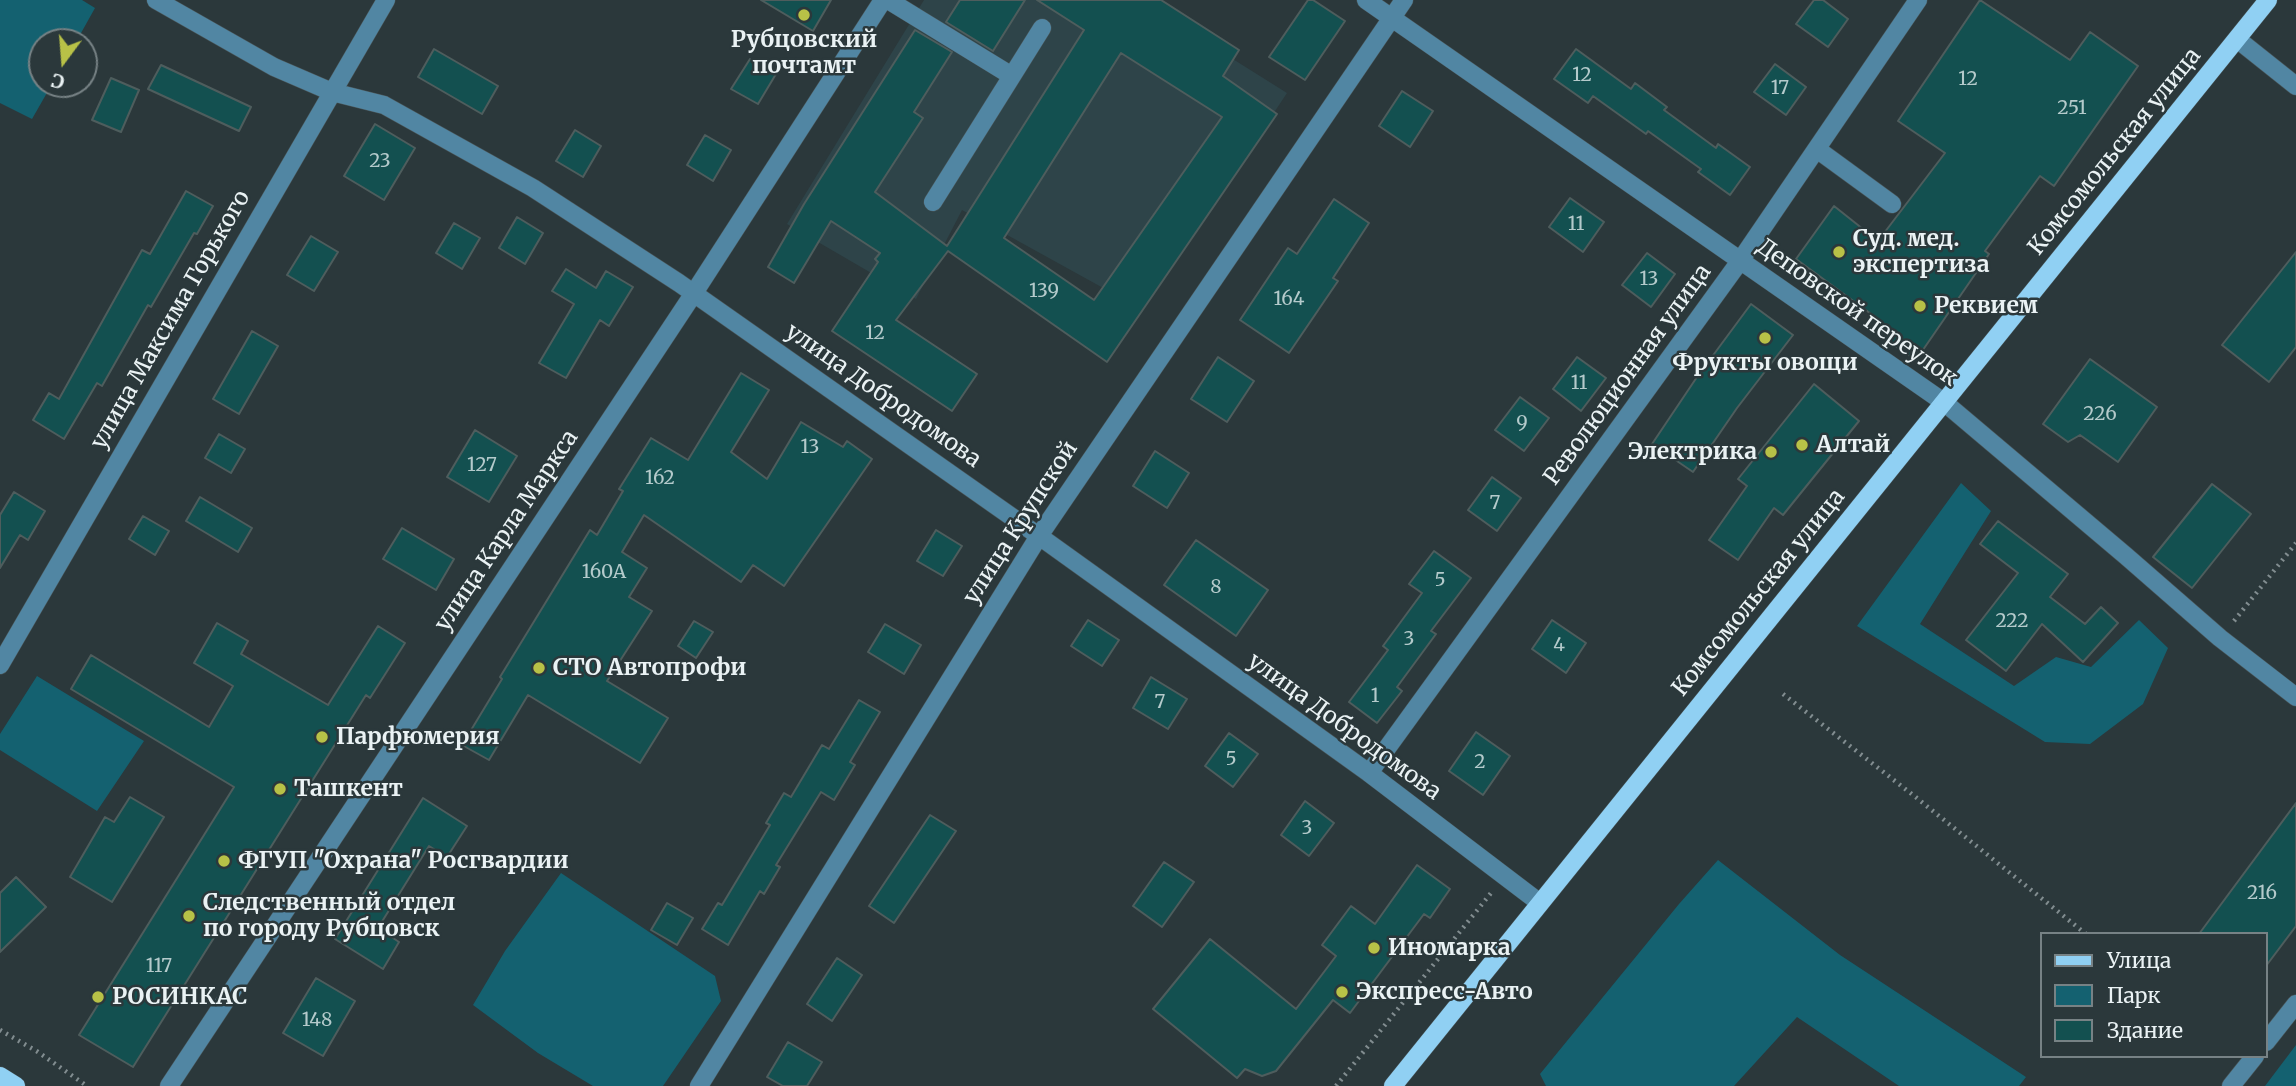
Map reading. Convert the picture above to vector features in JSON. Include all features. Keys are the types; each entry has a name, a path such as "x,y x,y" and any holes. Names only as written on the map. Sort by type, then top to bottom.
{"main road":[{"name":"Комсомольская улица","path":"1394,1086 2268,0"},
{"path":"0,1076 16,1086"}],"street":[{"name":"улица Добродомова","path":"156,0 274,66 332,92 384,105 533,188 694,293 1039,536 1369,773 1541,903"},
{"name":"улица Максима Горького","path":"0,665 386,0"},
{"path":"886,0 1012,76"},
{"name":"улица Карла Маркса","path":"169,1086 886,0"},
{"name":"Деповской переулок","path":"1366,0 1945,403 2220,638 2296,697"},
{"name":"улица Крупской","path":"699,1086 1039,536 1404,0"},
{"name":"Революционная улица","path":"1369,773 1741,261 1917,0"},
{"path":"933,202 1042,27"},
{"path":"2237,39 2296,86"},
{"path":"1818,150 1892,204"},
{"path":"2268,1039 2296,1004"},
{"path":"2231,1086 2253,1058"}],"path":[{"path":"2220,638 2296,543"},
{"path":"1783,694 1913,794 2084,932"},
{"path":"1336,1086 1505,876"},
{"path":"0,1030 87,1086"}],"shaded area":[{"path":"924,0 1101,0 1177,24 1287,93 1143,310 962,210 916,299 787,224"}],"green space":[{"path":"0,0 82,0 95,8 84,28 28,28 28,98 44,98 32,119 0,103"},
{"path":"1961,483 1991,511 1920,624 2014,686 2056,657 2091,667 2139,620 2168,648 2143,704 2090,744 2045,742 1857,626"},
{"path":"37,676 144,741 97,811 0,750 0,734"},
{"path":"1718,860 1840,955 2026,1077 2019,1086 1899,1086 1797,1017 1734,1086 1546,1086 1540,1074"},
{"path":"561,873 715,976 721,1001 663,1086 593,1086 538,1053 473,1005 505,951"},
{"path":"2296,1045 2296,1086 2265,1086"}],"building":[{"name":"Рубцовский почтамт","path":"761,0 831,0 813,31"},
{"path":"960,0 1025,0 993,51 946,22"},
{"path":"1037,0 1161,0 1239,50 1223,76 1277,114 1107,362 948,251 896,320 977,374 952,411 832,331 878,262 875,259 880,253 831,221 794,283 768,267 804,204 915,30 952,52 914,112 923,118 875,192 947,246 1084,30","holes":["1121,53 1222,117 1094,300 1004,238"]},
{"path":"1308,0 1313,0 1345,21 1305,80 1269,57"},
{"path":"1814,0 1823,0 1848,19 1828,47 1796,24"},
{"path":"1980,0 2070,60 2090,32 2138,66 2054,186 2040,176 1985,251 1989,254 1916,360 1871,330 1878,319 1796,259 1834,206 1878,241 1945,153 1898,121"},
{"path":"434,49 498,86 482,114 418,77"},
{"path":"1576,49 1631,89 1635,83 1667,107 1664,110 1716,148 1718,144 1750,167 1730,195 1698,172 1701,169 1648,131 1646,134 1593,96 1588,103 1554,79"},
{"path":"750,59 776,74 758,104 731,89"},
{"path":"1775,64 1806,87 1786,115 1754,92"},
{"path":"161,65 251,107 239,131 148,89"},
{"path":"111,78 139,90 121,132 92,120"},
{"path":"1402,91 1433,111 1410,147 1379,126"},
{"path":"375,124 415,148 384,200 344,176"},
{"path":"575,130 601,146 583,177 556,161"},
{"path":"705,135 731,150 713,181 687,165"},
{"path":"186,191 213,206 151,307 148,305 102,386 97,383 64,439 33,420 49,393 59,399 142,250 150,254"},
{"path":"1570,198 1604,222 1583,252 1549,227"},
{"path":"1334,199 1369,223 1333,278 1338,281 1289,353 1240,320 1288,248 1297,254"},
{"path":"517,217 543,233 525,264 499,248"},
{"path":"454,223 480,238 462,269 436,253"},
{"path":"311,236 338,252 314,291 287,275"},
{"path":"2296,252 2296,347 2269,382 2222,345"},
{"path":"1647,253 1675,274 1651,307 1622,285"},
{"path":"566,269 596,288 606,271 633,287 609,326 600,320 566,378 539,363 574,304 552,291"},
{"path":"1751,304 1793,335 1737,408 1693,472 1652,444"},
{"path":"252,331 278,346 239,414 213,399"},
{"path":"1218,357 1254,381 1227,422 1191,399"},
{"path":"1577,357 1606,378 1581,411 1553,389"},
{"path":"2090,359 2157,407 2118,462 2080,435 2068,442 2043,424"},
{"path":"741,373 769,390 731,452 767,479 801,422 843,447 847,441 872,459 784,586 753,565 741,582 644,515 622,552 647,568 629,597 652,611 607,681 668,718 640,763 528,695 489,760 462,745 502,679 500,677 590,530 597,535 623,491 619,489 651,438 688,460"},
{"name":"Алтай","path":"1814,384 1859,421 1783,515 1774,508 1738,560 1709,540 1747,486 1738,479"},
{"path":"1520,397 1549,418 1524,451 1495,430"},
{"path":"475,430 517,456 489,502 447,477"},
{"path":"219,434 245,449 231,473 205,458"},
{"path":"1155,451 1189,473 1167,508 1133,486"},
{"path":"1492,477 1521,498 1497,531 1468,510"},
{"path":"2212,484 2251,514 2192,588 2153,557"},
{"path":"14,492 45,511 28,540 20,535 0,568 0,515"},
{"path":"200,497 252,528 238,552 186,521"},
{"path":"143,516 169,531 155,555 129,539"},
{"path":"1998,521 2068,574 2050,597 2085,624 2101,607 2118,623 2083,662 2042,624 2006,671 1966,640 2018,573 1980,544"},
{"path":"402,528 454,559 436,590 383,559"},
{"path":"936,530 962,546 943,576 917,561"},
{"path":"1196,540 1268,590 1236,636 1164,585"},
{"path":"1434,551 1471,578 1431,631 1436,634 1397,687 1402,691 1377,723 1349,702 1388,650 1383,646 1422,593 1409,584"},
{"path":"1088,620 1119,640 1102,666 1071,646"},
{"path":"1552,620 1586,643 1566,673 1532,649"},
{"path":"694,621 713,632 696,658 678,646"},
{"path":"217,623 248,641 241,654 328,705 378,626 405,643 370,698 366,695 133,1067 79,1035 234,787 71,689 91,655 209,727 233,686 194,663"},
{"path":"885,624 921,645 904,674 868,652"},
{"path":"1151,677 1187,699 1168,729 1133,708"},
{"path":"859,700 880,712 850,762 855,765 834,800 821,792 776,865 780,867 764,894 760,891 728,945 702,929 718,903 722,905 770,825 766,823 784,793 791,797 822,745 829,749"},
{"path":"1476,732 1510,756 1483,795 1449,771"},
{"path":"1229,733 1258,754 1233,787 1205,766"},
{"path":"130,797 164,817 112,902 70,877 105,817 114,822"},
{"path":"423,798 467,826 447,857 429,846 378,928 399,942 383,969 335,939"},
{"path":"1305,801 1334,823 1309,856 1281,835"},
{"path":"2296,803 2296,926 2268,963 2268,932 2200,932"},
{"path":"930,815 956,831 894,923 869,906"},
{"path":"1164,862 1194,882 1162,927 1133,906"},
{"path":"1417,865 1450,889 1430,918 1424,914 1350,1013 1333,1000 1276,1071 1262,1076 1245,1069 1237,1078 1153,1009 1210,939 1296,1009 1336,956 1322,945 1351,906 1375,924"},
{"path":"16,877 46,907 0,952 0,893"},
{"path":"667,903 693,918 677,945 651,930"},
{"path":"837,958 862,975 832,1021 807,1004"},
{"path":"316,978 355,1001 323,1056 283,1033"},
{"path":"788,1042 822,1062 807,1086 783,1086 767,1077"}],"place":[{"name":"Рубцовский почтамт","path":"804,15"},
{"name":"Суд. мед. экспертиза","path":"1839,252"},
{"name":"Реквием","path":"1920,306"},
{"name":"Фрукты овощи","path":"1765,338"},
{"name":"Алтай","path":"1802,445"},
{"name":"Электрика","path":"1771,452"},
{"name":"СТО Автопрофи","path":"539,668"},
{"name":"Парфюмерия","path":"322,737"},
{"name":"Ташкент","path":"280,789"},
{"name":"ФГУП \"Охрана\" Росгвардии","path":"224,861"},
{"name":"Следственный отдел по городу Рубцовск","path":"189,916"},
{"name":"Иномарка","path":"1374,948"},
{"name":"Экспресс-Авто","path":"1342,992"},
{"name":"РОСИНКАС","path":"98,997"}]}
